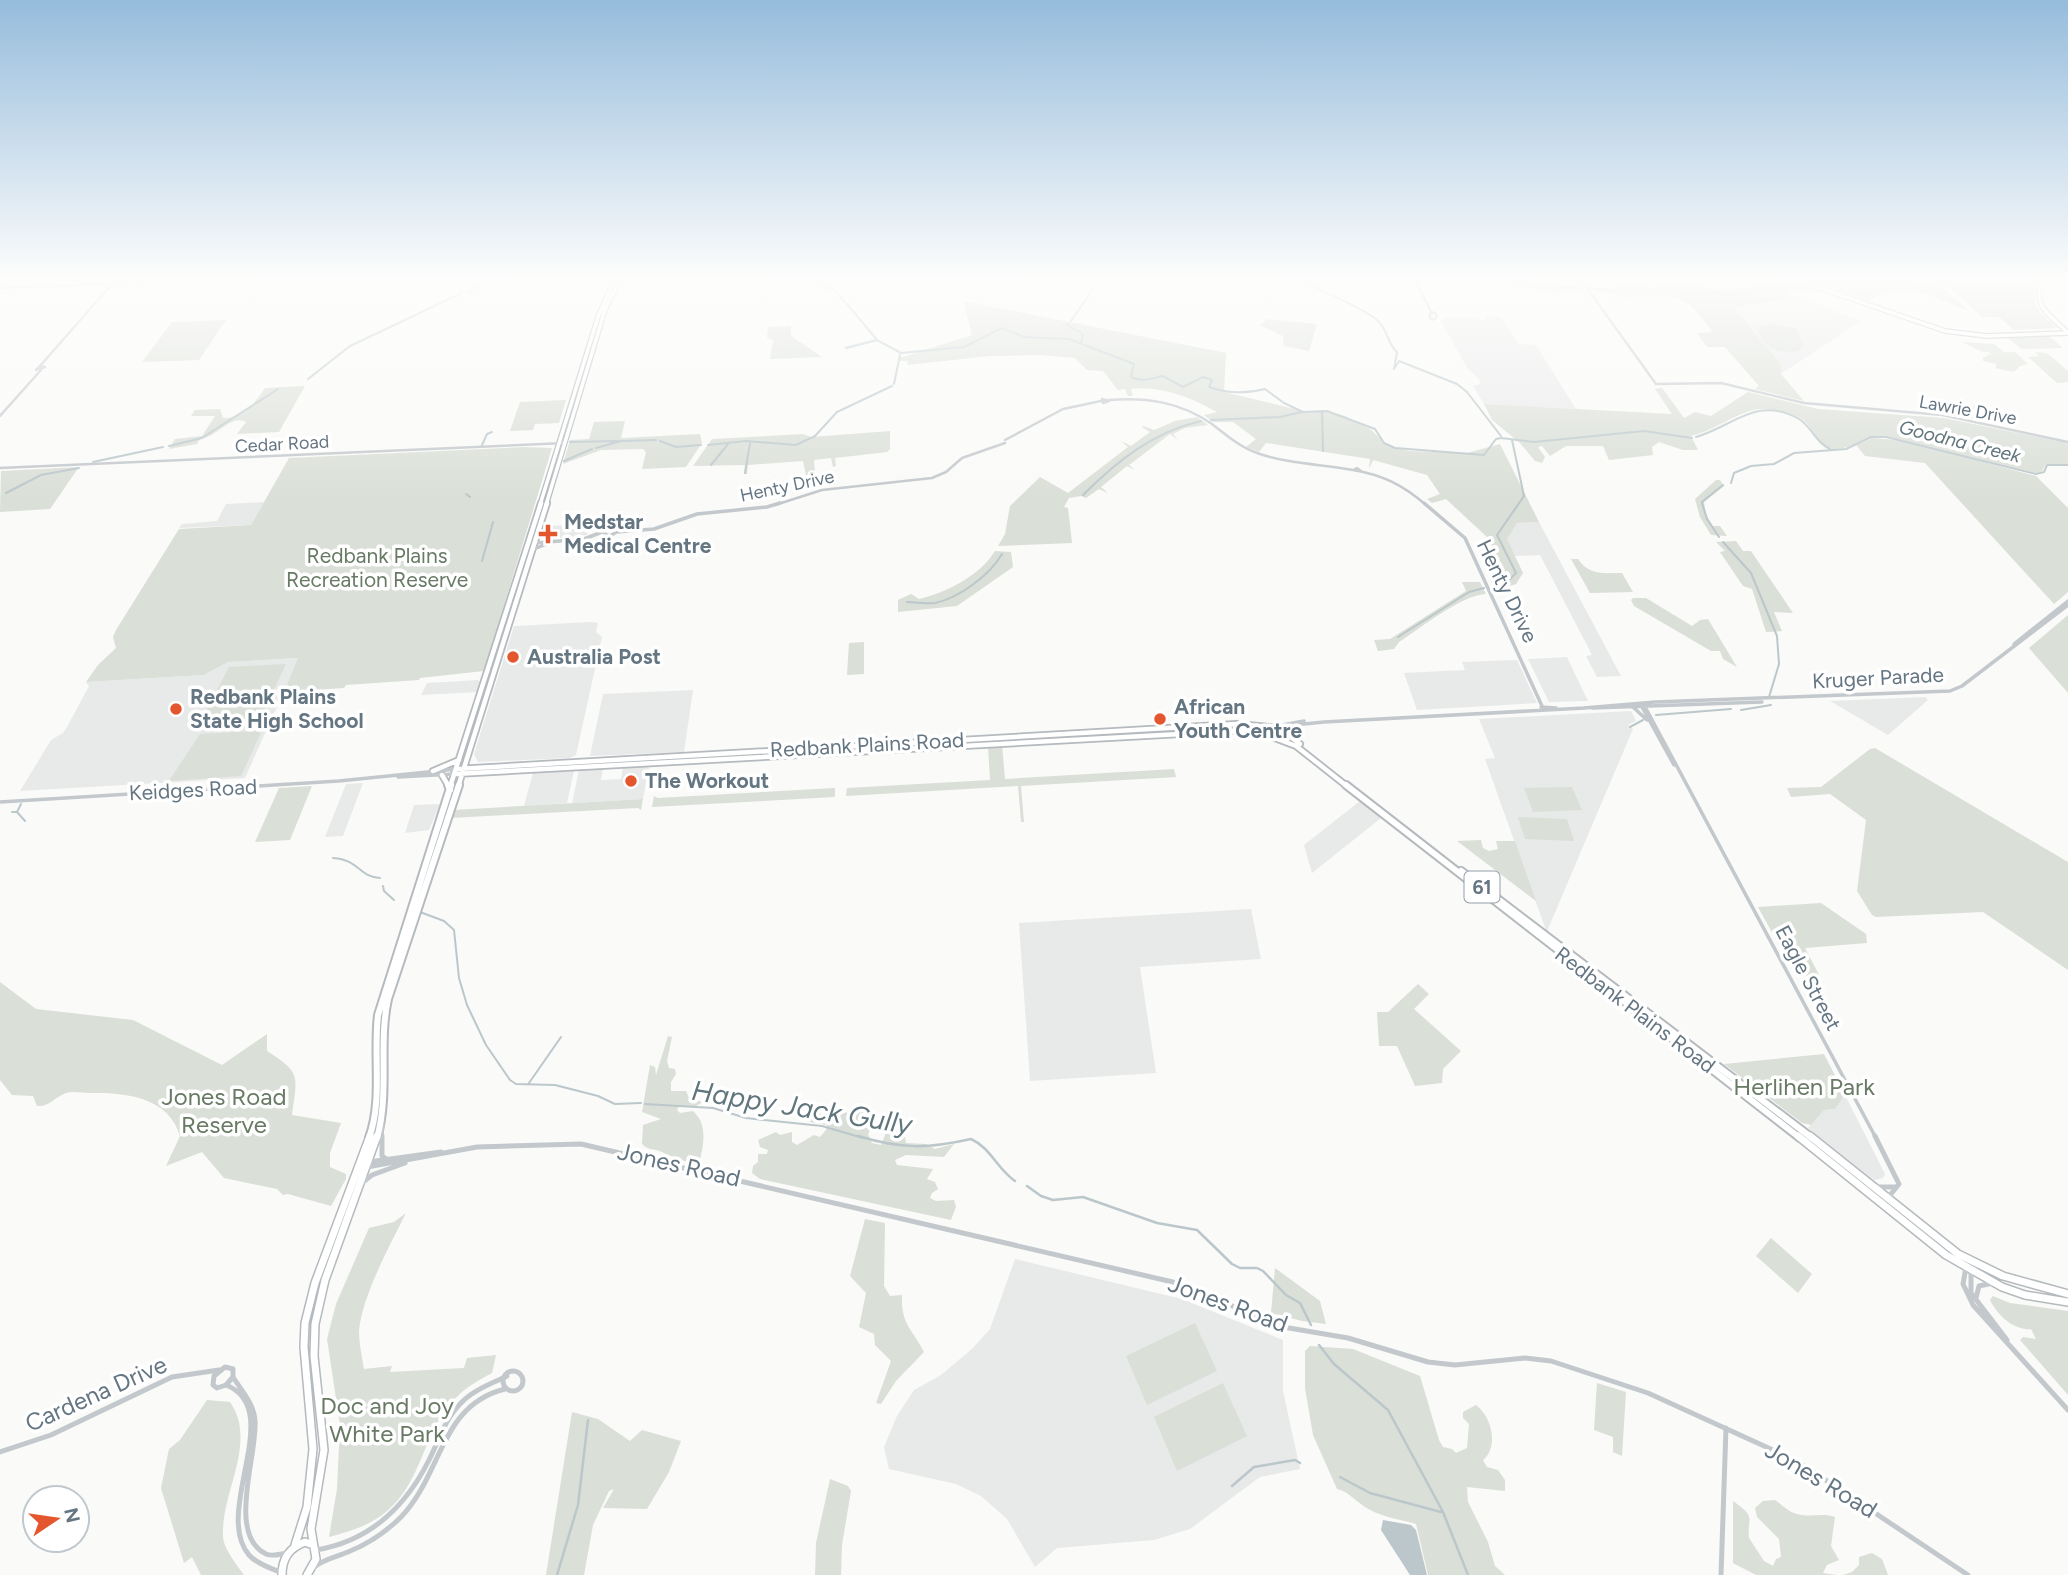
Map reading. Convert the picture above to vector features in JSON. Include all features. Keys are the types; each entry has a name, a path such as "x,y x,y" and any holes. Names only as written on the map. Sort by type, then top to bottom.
{"main road":[{"path":"562,443 561,437 588,350"},
{"path":"308,1574 316,1559 311,1524 322,1474 324,1450 314,1356 315,1324 325,1280 366,1165 375,1117 375,1042 378,1015 450,790 474,736 592,350"},
{"path":"282,1574 287,1553 295,1545 307,1507 313,1449 304,1347 305,1323 315,1283 366,1165 383,1114 386,1079 383,1032 388,999 459,771 460,759 532,545"},
{"name":"Redbank Plains Road","path":"459,771 522,765 1237,724 1273,727"},
{"path":"1267,735 1266,730 1273,727"},
{"name":"61","path":"1273,727 1288,734"},
{"name":"Redbank Plains Road","path":"459,771 548,769 1239,728 1267,735"},
{"path":"1283,740 1288,734"},
{"name":"Redbank Plains Road","path":"1288,734 1548,939 1613,985 1873,1186 1886,1201"},
{"name":"61","path":"1267,735 1283,740"},
{"path":"474,736 470,761 478,768"},
{"name":"Redbank Plains Road","path":"1283,740 1302,750 1943,1244 1969,1267 1995,1283 2025,1295 2068,1302"},
{"path":"657,758 678,761"},
{"path":"433,771 460,759"},
{"path":"522,765 525,768 548,769"},
{"path":"442,775 450,790"},
{"name":"Redbank Plains Road","path":"1969,1267 2015,1282 2068,1294"},
{"path":"295,1545 305,1542 314,1547"}],"street":[{"path":"0,416 56,350"},
{"name":"Lawrie Drive","path":"1632,350 1656,384 1721,383 1802,403 1942,415 2068,442"},
{"name":"Henty Drive","path":"532,545 654,529 697,514 767,507 816,491 932,478 946,472 962,458 1005,443 1005,440 1063,409 1101,401 1106,403 1109,400 1139,398 1170,403 1197,414 1241,446 1258,453 1353,470 1356,473 1360,471 1378,474 1404,486 1465,538 1545,708"},
{"path":"544,444 561,437"},
{"name":"Cedar Road","path":"0,468 562,443"},
{"name":"Kruger Parade","path":"1288,734 1294,725 1324,722 1545,708 1950,691 1962,686 2013,646 2026,632 2068,603"},
{"name":"Kruger Parade","path":"1584,708 1642,705"},
{"name":"Eagle Street","path":"1642,705 1686,785"},
{"name":"Eagle Street","path":"1642,705 1895,1173 1897,1187"},
{"path":"1633,707 1651,724"},
{"name":"Kruger Parade","path":"1273,727 1294,722 1324,722"},
{"name":"Keidges Road","path":"385,777 433,771 459,771"},
{"name":"Keidges Road","path":"0,802 442,775 459,771"},
{"path":"383,1114 382,1156 388,1160"},
{"name":"Jones Road","path":"366,1165 477,1147 565,1143 626,1153 1018,1248 1164,1280 1283,1327 1348,1338 1428,1362 1455,1365 1525,1358 1551,1361 1637,1388 1810,1468 1968,1575"},
{"name":"Jones Road","path":"366,1165 410,1160 443,1152"},
{"path":"362,1182 372,1175 410,1160"},
{"path":"1873,1186 1897,1187"},
{"path":"1886,1201 1897,1187"},
{"path":"1969,1267 1971,1293 2017,1353"},
{"path":"1969,1267 1964,1290 1973,1305 2068,1410"},
{"path":"1976,1301 1979,1286 1995,1283"},
{"path":"233,1377 226,1385 217,1388 213,1385 213,1379 219,1370 231,1367 233,1377 248,1399 255,1420 245,1511 247,1534 252,1545 267,1555 287,1553"},
{"name":"Cardena Drive","path":"0,1452 51,1435 172,1377 219,1370"},
{"path":"308,1574 324,1559 364,1546 401,1517 429,1478 455,1420 464,1408 492,1391 514,1391 523,1379 521,1373 516,1371 480,1389 461,1403 449,1418 416,1485 395,1513 363,1536 314,1547"},
{"path":"206,1373 213,1379"},
{"path":"505,1389 507,1376"},
{"path":"226,1385 241,1394 249,1411 251,1425 239,1509 239,1537 248,1555 282,1574"},
{"path":"1721,1575 1726,1428"}],"shaded area":[{"path":"1458,350 1539,350 1576,409 1484,404 1473,386 1480,384 1479,379 1468,369"},
{"path":"1770,350 1816,350 1781,374 1781,364"},
{"path":"264,502 251,525 179,528 182,524 217,521 226,504"},
{"path":"1539,522 1621,676 1597,677 1586,656 1592,655 1540,555 1515,556 1506,540 1517,523"},
{"path":"589,525 587,535 551,539 542,537 544,526"},
{"path":"598,623 596,632 602,637 576,755 570,758 478,762 474,754 514,626"},
{"path":"1567,657 1588,701 1549,702 1528,659"},
{"name":"Redbank Plains State High School","path":"299,658 245,778 20,791 51,740 63,733 67,727 89,686 86,682 204,675 228,662"},
{"path":"1517,660 1537,703 1417,710 1404,673 1465,670 1462,662"},
{"path":"478,680 478,692 421,695 427,683"},
{"path":"693,690 684,752 590,756 603,694"},
{"path":"1925,697 1928,700 1888,735 1830,701"},
{"path":"1631,711 1636,721 1628,725 1633,729 1548,929 1550,936 1485,759 1495,758 1479,719"},
{"path":"623,768 649,768 643,799 572,803 579,770 603,769 601,780 621,779"},
{"path":"574,771 567,803 524,806 533,773"},
{"path":"363,783 343,836 325,837 346,784"},
{"path":"1360,801 1381,818 1312,873 1304,845"},
{"path":"440,804 429,830 405,833 414,805"},
{"path":"1251,909 1261,959 1140,967 1156,1073 1030,1081 1019,923"},
{"path":"1845,1095 1885,1174 1883,1178 1875,1180 1870,1177 1808,1128 1824,1110 1835,1109"},
{"path":"1015,1259 1182,1299 1283,1340 1283,1391 1300,1469 1260,1477 1190,1529 1154,1540 1057,1548 1035,1567 1007,1519 981,1496 956,1484 889,1469 884,1447 897,1416 914,1390 941,1375 973,1348 990,1329"},
{"path":"1383,1520 1411,1525 1416,1530 1427,1575 1410,1575 1381,1530"}],"green space":[{"path":"151,350 205,350 199,360 142,362"},
{"path":"771,350 812,350 822,357 770,359"},
{"path":"923,350 1213,350 1226,353 1224,392 1303,411 1328,411 1345,416 1370,429 1389,446 1409,451 1467,453 1500,444 1539,522 1517,523 1507,539 1523,573 1516,584 1495,591 1489,577 1503,569 1487,537 1446,499 1432,503 1427,499 1440,494 1427,475 1373,460 1369,469 1370,459 1266,443 1259,452 1246,447 1256,439 1233,422 1213,422 1204,415 1217,412 1176,394 1153,389 1131,389 1133,396 1128,396 1125,389 1118,390 1103,371 1087,370 1075,358 1041,355 990,356 907,365 908,361 900,361 900,358"},
{"path":"1728,350 1770,350 1781,364 1781,374 1804,401 1755,389 1759,386"},
{"path":"1980,351 2015,352 2028,364 2020,366 2014,372 1995,368 1997,364 1983,361 1983,358 1992,353"},
{"path":"2035,352 2047,353 2068,371 2068,382 2057,383 2028,357 2039,356"},
{"path":"305,386 279,432 237,434 246,422 240,420 200,439 197,444 169,449 175,439 202,436 215,416 191,416 195,410 220,409 223,418 237,416 248,409 265,388"},
{"path":"1662,388 1684,418 1695,412 1711,416 1748,392 1818,409 1944,418 2068,443 2068,464 2046,464 2042,471 2036,473 1885,436 1845,448 1827,448 1819,442 1803,420 1783,412 1761,409 1691,436 1698,450 1683,450 1659,442 1652,447 1653,455 1609,460 1603,446 1566,446 1550,456 1542,446 1538,447 1545,457 1542,463 1535,461 1520,443 1492,420 1484,404 1672,414 1655,389"},
{"path":"566,400 559,423 535,424 533,430 510,431 520,402"},
{"path":"1946,401 1980,407 1982,420 1937,412 1935,404"},
{"path":"1197,417 1208,425 1185,428 1173,434 1178,440 1170,434 1129,465 1135,470 1127,466 1101,487 1108,493 1099,489 1086,498 1069,498 1064,507 1068,508 1072,543 998,546 1005,534 1010,506 1040,477 1068,493 1128,447 1121,441 1131,446 1150,432 1143,426 1154,430 1175,421"},
{"path":"625,421 621,438 700,434 702,443 686,467 642,469 646,452 643,449 601,450 563,464 570,440 589,439 594,422"},
{"path":"890,431 890,449 887,452 835,458 836,466 833,467 831,458 814,460 816,489 812,490 800,479 806,475 803,461 748,465 747,474 744,474 745,465 693,466 712,439 803,434 811,437"},
{"path":"1873,438 1905,441 2036,476 2068,508 2068,592 2054,604 1925,463 1865,456 1856,445"},
{"name":"Redbank Plains Recreation Reserve","path":"552,448 484,671 419,680 346,685 344,688 284,692 298,658 228,662 204,675 86,682 98,665 116,648 113,637 116,630 179,529 251,525 289,458"},
{"path":"79,467 50,509 0,512 1,471"},
{"path":"1716,480 1720,480 1724,486 1704,502 1706,515 1713,526 1720,526 1727,536 1711,535 1700,517 1695,499"},
{"path":"1736,541 1743,551 1751,551 1793,613 1774,612 1782,631 1766,632 1752,589 1743,586 1720,552 1725,551 1716,542"},
{"path":"995,551 1011,552 1013,567 957,606 898,612 898,600 911,594 919,599 951,588 971,576"},
{"path":"1571,559 1578,559 1592,571 1622,573 1633,592 1590,593"},
{"path":"1462,582 1480,582 1486,594 1453,606 1399,642 1394,649 1378,651 1374,640 1390,639 1466,591"},
{"path":"1646,598 1692,626 1700,620 1708,619 1737,667 1723,659 1720,651 1711,651 1634,606 1631,600"},
{"path":"2068,615 2068,693 2029,648"},
{"path":"864,642 864,674 847,675 849,643"},
{"path":"286,664 258,724 198,727 229,667"},
{"path":"261,733 241,776 169,781 200,734"},
{"path":"1002,745 1005,779 1174,769 1176,777 1021,786 1024,822 1021,822 1018,786 846,796 847,788 990,780 988,746"},
{"path":"1875,748 2068,862 2068,970 1983,912 1876,917 1872,915 1857,891 1866,820 1830,794 1791,797 1787,788 1821,787 1870,749"},
{"path":"312,786 290,840 255,842 279,788"},
{"path":"1572,787 1582,810 1533,812 1524,788"},
{"path":"835,788 835,797 652,807 654,796 658,798"},
{"path":"643,799 641,810 638,808 451,818 454,810"},
{"path":"1518,817 1567,819 1574,841 1525,839"},
{"path":"1481,840 1483,848 1489,851 1498,849 1496,841 1515,841 1536,901 1457,841"},
{"path":"1821,903 1866,934 1867,943 1805,948 1819,975 1796,976 1758,907"},
{"name":"Jones Road Reserve","path":"0,982 36,1009 133,1020 222,1065 267,1034 267,1051 286,1065 295,1077 292,1115 341,1123 330,1153 330,1167 346,1174 346,1179 331,1206 283,1195 277,1189 224,1178 202,1152 166,1166 180,1136 166,1113 144,1100 117,1094 72,1092 37,1106 33,1096 12,1095 0,1080"},
{"path":"1418,984 1429,994 1414,1009 1461,1051 1443,1069 1442,1083 1415,1086 1397,1046 1379,1046 1377,1012 1388,1012"},
{"path":"668,1036 672,1037 667,1061 669,1068 675,1069 676,1074 671,1082 671,1091 686,1091 689,1098 702,1102 695,1107 679,1106 677,1110 680,1113 693,1111 701,1122 703,1142 699,1163 679,1159 642,1144 643,1125 661,1119 642,1112 650,1065 655,1067 656,1075"},
{"name":"Herlihen Park","path":"1824,1054 1845,1095 1835,1109 1824,1110 1811,1125 1802,1123 1724,1064"},
{"path":"860,1107 866,1108 874,1124 868,1134 872,1143 881,1145 887,1130 904,1131 906,1143 926,1144 935,1149 954,1144 944,1157 906,1155 895,1160 897,1165 933,1169 927,1179 935,1182 938,1189 930,1198 936,1201 954,1200 956,1207 951,1220 760,1179 752,1173 753,1166 758,1162 758,1154 767,1154 768,1150 760,1147 758,1140 776,1132 780,1135 792,1132 792,1142 797,1145 814,1135 820,1137 826,1130 827,1125 810,1122 807,1115 856,1112"},
{"name":"Doc and Joy White Park","path":"406,1213 365,1302 359,1331 364,1369 392,1366 390,1372 464,1368 467,1358 496,1355 492,1373 462,1392 443,1414 399,1499 367,1524 329,1537 337,1489 340,1425 327,1339 336,1304 369,1228 394,1222"},
{"path":"865,1219 885,1223 884,1286 890,1296 902,1295 905,1320 924,1352 896,1381 881,1404 876,1403 891,1361 875,1345 874,1334 859,1327 866,1293 850,1276"},
{"path":"1771,1238 1812,1274 1798,1293 1756,1256"},
{"path":"1275,1268 1320,1301 1326,1324 1271,1313"},
{"path":"1993,1296 2010,1303 2068,1311 2068,1395 2020,1340 2023,1337 2036,1339 2031,1329 2019,1328 2003,1317 1990,1300"},
{"path":"1195,1323 1217,1371 1147,1405 1126,1356"},
{"path":"1310,1346 1353,1349 1420,1376 1439,1440 1443,1447 1456,1453 1467,1448 1469,1424 1463,1418 1463,1412 1476,1405 1482,1410 1492,1432 1491,1448 1483,1460 1487,1467 1498,1470 1505,1480 1505,1491 1467,1487 1468,1502 1488,1542 1495,1566 1505,1575 1428,1575 1416,1524 1373,1511 1337,1489 1313,1435 1305,1388 1305,1351"},
{"path":"1223,1383 1247,1436 1177,1471 1154,1417"},
{"path":"1597,1383 1626,1392 1622,1456 1613,1452 1613,1437 1594,1430"},
{"path":"207,1400 230,1402 238,1417 240,1450 227,1502 223,1536 228,1551 244,1575 201,1575 192,1557 184,1563 161,1488 169,1449 180,1440"},
{"path":"572,1412 598,1419 630,1441 642,1430 681,1441 669,1472 647,1509 603,1508 614,1489 609,1491 593,1525 584,1575 546,1575"},
{"path":"830,1479 848,1486 851,1491 842,1545 841,1575 815,1575 816,1543"},
{"path":"1775,1500 1799,1515 1835,1517 1831,1546 1839,1560 1827,1565 1823,1573 1837,1575 1756,1575 1733,1563 1733,1501 1748,1514 1749,1538 1764,1561 1773,1566 1776,1559 1781,1557 1779,1539 1757,1517 1755,1508 1763,1501"},
{"path":"1872,1553 1882,1559 1888,1575 1843,1575 1852,1572 1859,1565 1859,1557"}],"waterway":[{"path":"308,379 344,350"},
{"name":"Goodna Creek","path":"896,350 901,353 927,350"},
{"name":"Goodna Creek","path":"1099,350 1134,364 1131,377 1135,379 1147,380 1163,376 1183,387 1203,377 1212,380 1209,387 1230,392 1265,389 1284,403 1303,412 1322,411"},
{"path":"1396,350 1394,369 1399,361 1457,384 1467,392 1501,436"},
{"path":"894,384 900,355"},
{"path":"708,445 746,441 796,445 815,436 837,412 892,386"},
{"path":"169,446 202,438 278,389"},
{"name":"Goodna Creek","path":"1696,437 1746,415 1771,410 1799,419 1830,449"},
{"path":"1322,411 1323,451"},
{"name":"Goodna Creek","path":"1322,411 1375,429 1384,443 1395,448 1484,455 1496,439 1501,438 1534,442 1644,431 1692,438"},
{"path":"1211,420 1280,417 1302,412"},
{"path":"1083,495 1137,449 1167,432 1201,421"},
{"path":"482,445 487,434 492,432"},
{"name":"Goodna Creek","path":"1731,483 1734,473 1751,466 1774,464 1794,453 1846,449 1871,437 1886,437 2036,474 2044,472 2047,465 2068,465"},
{"path":"596,448 621,441 656,440"},
{"path":"1493,584 1508,581 1516,573 1497,535 1524,496 1512,440"},
{"path":"570,442 618,441"},
{"path":"660,441 676,447 701,445"},
{"path":"745,473 750,443"},
{"path":"711,465 728,444"},
{"path":"93,462 163,447"},
{"path":"564,461 592,449"},
{"path":"6,493 41,475 79,468"},
{"path":"1702,502 1723,485"},
{"path":"466,494 470,497"},
{"path":"1702,503 1707,519 1719,537"},
{"path":"482,561 493,522"},
{"path":"1723,542 1751,573 1777,636 1779,664 1769,697"},
{"path":"907,602 935,603 964,591 982,577 1002,554"},
{"path":"1398,637 1469,592 1484,588"},
{"path":"1741,710 1771,705"},
{"path":"1656,715 1731,709"},
{"path":"1630,727 1643,720"},
{"path":"17,812 21,804"},
{"path":"12,812 17,812"},
{"path":"17,812 25,821"},
{"name":"Happy Jack Gully","path":"333,858 342,859 372,877 380,878"},
{"name":"Happy Jack Gully","path":"383,886 384,891 394,900"},
{"name":"Happy Jack Gully","path":"420,912 444,921 454,930 459,978 467,1005 486,1045 510,1080 516,1084 555,1085 598,1096 615,1104 641,1103"},
{"path":"529,1083 561,1037"},
{"name":"Happy Jack Gully","path":"645,1104 713,1108 746,1118 822,1126 863,1138"},
{"name":"Happy Jack Gully","path":"858,1136 914,1146 941,1145 971,1139 984,1148 1015,1181"},
{"name":"Happy Jack Gully","path":"1027,1186 1041,1196 1053,1200 1083,1197 1157,1223 1197,1230 1232,1264 1240,1268 1257,1268 1263,1271 1286,1295 1300,1303 1311,1325"},
{"name":"Happy Jack Gully","path":"1319,1345 1334,1364 1388,1410 1443,1512 1468,1575"},
{"path":"557,1575 578,1505 588,1420"},
{"path":"1232,1486 1254,1467 1295,1460 1300,1463"},
{"path":"1340,1477 1370,1493 1441,1512"}],"place":[{"name":"Medstar Medical Centre","path":"548,534"},
{"name":"Australia Post","path":"513,657"},
{"name":"Redbank Plains State High School","path":"176,709"},
{"name":"African Youth Centre","path":"1160,719"},
{"name":"The Workout","path":"631,781"}]}
